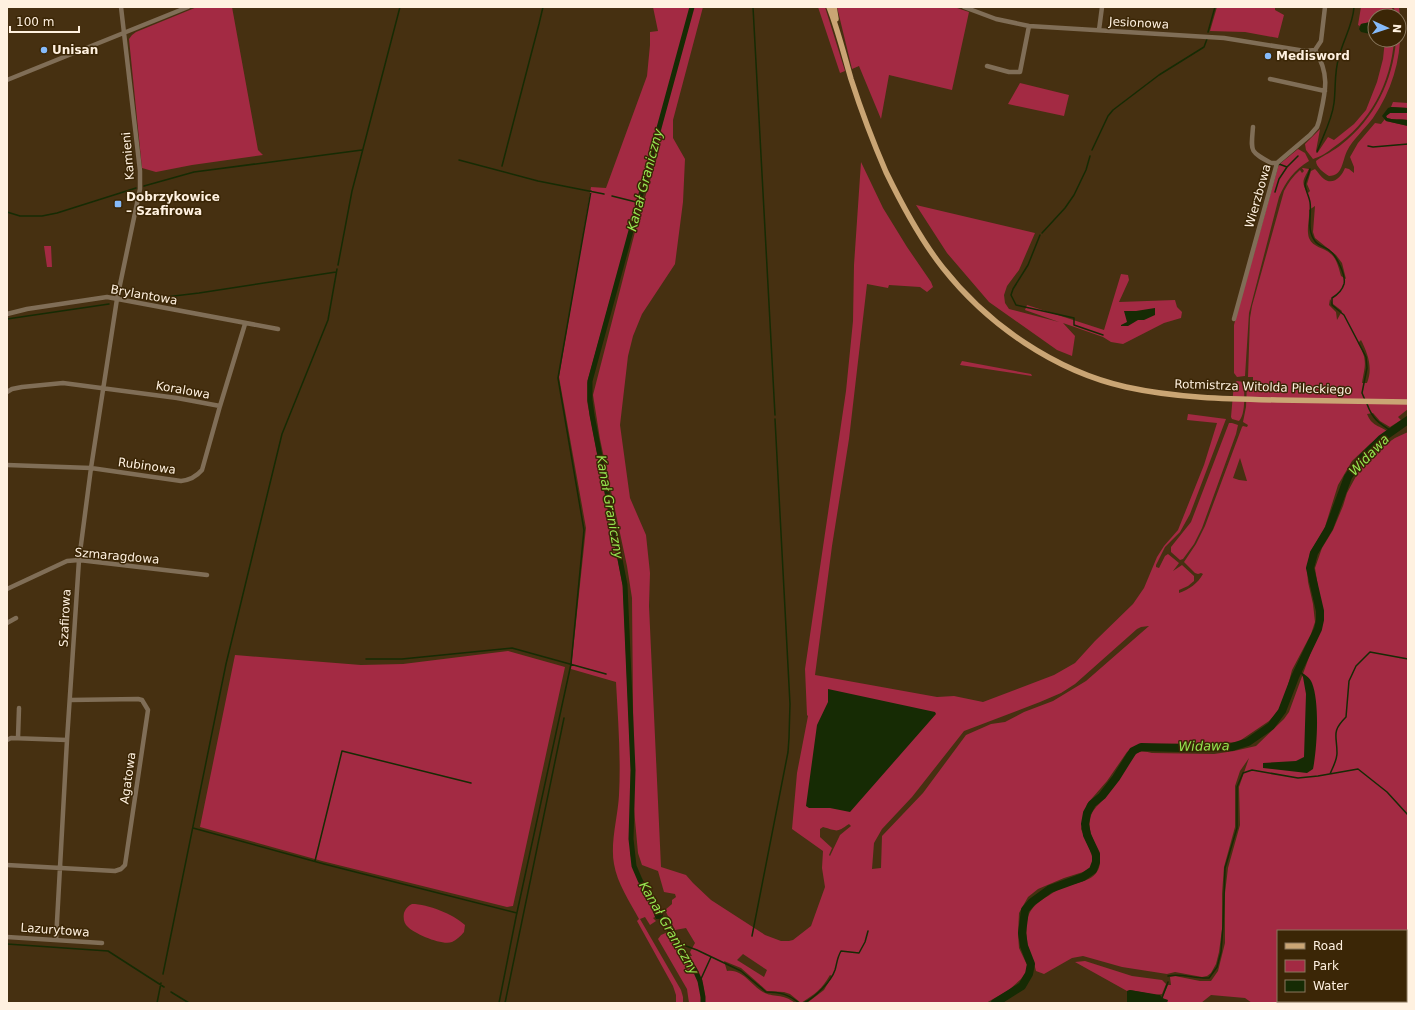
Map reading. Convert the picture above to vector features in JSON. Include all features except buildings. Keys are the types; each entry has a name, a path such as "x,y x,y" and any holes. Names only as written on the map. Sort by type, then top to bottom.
{"main road":[{"name":"Rotmistrza Witolda Pileckiego","path":"829,7 836,25 854,87 875,144 904,208 930,249 954,280 978,305 1007,331 1058,362 1101,380 1124,387 1151,392 1227,399 1408,402"},
{"name":"Rotmistrza Witolda Pileckiego","path":"834,7 836,25"}],"street":[{"name":"Kamieni","path":"117,299 140,189 140,171 121,7"},
{"path":"7,80 188,7"},
{"name":"Jesionowa","path":"964,7 996,19 1029,26 1224,38 1305,51 1315,50"},
{"path":"1099,30 1102,7"},
{"path":"1315,50 1321,41 1325,7"},
{"path":"987,66 1010,72 1020,72 1029,26"},
{"name":"Wierzbowa","path":"1234,319 1277,163 1310,135 1317,127 1326,80 1320,59 1315,50"},
{"path":"1270,79 1325,91"},
{"path":"1253,127 1253,152 1271,163 1277,163"},
{"name":"Brylantowa","path":"7,314 27,309 107,297 278,329"},
{"name":"Szafirowa","path":"56,940 79,560 91,468 117,299"},
{"name":"Koralowa","path":"7,392 12,389 63,383 177,398 220,406 245,324"},
{"name":"Rubinowa","path":"7,465 91,468 180,481 196,477 202,470 220,406"},
{"name":"Szmaragdowa","path":"7,589 67,561 79,560 207,576"},
{"path":"7,623 16,618"},
{"name":"Agatowa","path":"61,868 115,870 120,869 125,865 148,710 142,700 138,699 70,700"},
{"path":"18,738 19,708"},
{"path":"7,740 18,738 67,740"},
{"path":"7,865 61,868"},
{"name":"Lazurytowa","path":"7,937 102,943"}],"green space":[{"path":"197,7 232,7 258,150 263,155 192,165 156,172 142,168 129,39 136,32"},
{"path":"653,7 703,7 673,120 673,138 685,159 683,202 675,264 642,314 633,336 628,356 620,425 630,498 646,535 650,573 649,606 661,867 686,875 711,900 765,935 781,941 793,940 811,926 825,887 822,868 823,851 792,829 797,773 808,716 805,669 846,391 853,321 854,265 861,162 883,208 933,287 927,292 920,287 889,285 888,288 867,284 849,439 832,546 815,675 937,697 954,696 983,702 1054,675 1075,663 1133,604 1144,588 1157,557 1164,546 1178,530 1204,465 1217,423 1187,420 1188,414 1226,419 1190,514 1180,532 1165,547 1156,567 1159,568 1165,556 1168,554 1179,563 1173,571 1182,565 1194,576 1194,581 1188,586 1179,590 1179,593 1193,586 1201,578 1203,574 1195,573 1184,562 1196,544 1205,526 1242,427 1247,427 1248,425 1243,422 1246,407 1247,383 1253,383 1253,377 1248,377 1250,318 1284,191 1297,172 1300,170 1302,173 1304,171 1302,168 1309,169 1303,183 1308,193 1310,191 1307,184 1311,171 1315,169 1327,181 1334,181 1337,179 1345,168 1354,173 1354,167 1350,157 1358,143 1375,123 1381,124 1385,119 1386,121 1408,126 1408,409 1398,417 1401,420 1390,427 1380,421 1373,413 1367,414 1373,423 1387,431 1352,461 1338,485 1324,530 1310,552 1307,570 1315,622 1311,634 1292,670 1283,704 1269,721 1238,742 1137,745 1127,752 1107,781 1087,804 1081,829 1090,850 1093,860 1092,865 1089,869 1083,872 1038,889 1028,897 1019,913 1018,934 1019,948 1027,965 1026,972 1009,990 986,1003 807,1003 824,990 832,976 830,975 818,991 801,1003 790,994 784,992 767,991 741,968 724,961 727,971 742,974 767,994 786,998 795,1003 704,1003 705,996 703,984 698,972 688,956 692,956 690,952 695,943 686,928 675,930 665,910 672,904 672,900 676,897 675,894 664,892 658,871 642,865 638,853 634,809 632,598 627,566 600,439 593,395 636,228 658,154 651,153 587,383 587,401 623,587 631,770 630,853 634,870 645,896 652,905 655,917 653,918 656,921 650,925 645,917 640,919 681,990 683,1003 676,1003 676,995 673,986 637,921 639,919 618,878 613,856 620,781 616,682 571,669 586,528 559,377 591,187 606,188 647,76 650,32 658,31","holes":["1315,206 1313,232 1315,238 1336,255 1342,263 1346,279 1341,276 1338,264 1333,256 1313,244 1309,238 1309,210","1330,299 1333,304 1342,311 1337,320 1336,312 1329,305","1361,340 1370,366 1367,383 1362,383 1365,363 1358,343","1240,458 1247,481 1233,478","1149,626 1086,681 1053,701 1024,712 1005,722 991,724 966,735 923,793 882,836 881,868 872,869 874,843 882,829 912,797 964,731 1061,693 1075,684 1137,629","849,824 851,826 840,835 830,856 829,855 832,848 820,837 820,829 823,827 834,830 842,829","743,954 767,970 764,977 737,960"]},
{"path":"818,7 825,7 845,71 840,73"},
{"path":"837,7 954,7 969,12 952,90 889,75 881,119 859,66 852,69"},
{"path":"1217,7 1275,7 1275,10 1284,15 1278,38 1245,32 1210,31"},
{"path":"1361,7 1392,7 1367,8 1367,23 1361,24 1360,26 1358,25"},
{"path":"1384,48 1393,48 1383,86 1368,114 1347,137 1327,152 1313,159 1306,150 1305,144 1320,129 1316,151 1318,152 1328,137 1334,140 1354,124 1366,110 1377,82"},
{"path":"1395,48 1399,48 1393,79 1381,105 1345,155 1340,171 1337,174 1329,176 1319,168 1316,161 1339,146 1364,123 1380,98 1391,70"},
{"path":"1020,83 1069,95 1064,116 1008,104"},
{"path":"1393,102 1408,103 1408,108 1391,107"},
{"path":"1390,113 1408,113 1408,120 1389,119 1386,116"},
{"path":"1298,149 1305,153 1309,161 1291,176 1279,197 1249,313 1245,376 1237,377 1234,373 1234,325 1236,317 1278,167"},
{"path":"916,205 1035,233 1019,270 1007,286 1004,295 1005,303 1009,309 1059,322 1025,310 1027,305 1104,330 1121,274 1128,275 1129,280 1119,302 1175,300 1177,307 1182,312 1181,318 1164,323 1123,344 1111,342 1103,337 1063,323 1075,336 1072,356 1057,350 989,302 947,253"},
{"path":"44,246 51,246 52,267 47,267"},
{"path":"962,361 1031,374 1032,376 960,365"},
{"path":"1237,381 1244,382 1244,408 1239,421 1232,419 1231,417 1234,383"},
{"path":"1229,423 1238,425 1236,434 1202,528 1194,544 1183,559 1180,560 1171,552 1171,547 1191,522"},
{"path":"1408,432 1408,1003 1252,1003 1245,998 1211,995 1201,1003 1167,1003 1167,1000 1162,998 1168,985 1171,985 1170,977 1175,976 1200,981 1211,981 1218,971 1225,943 1225,893 1228,868 1240,825 1239,787 1249,758 1240,771 1235,786 1235,827 1224,867 1222,929 1216,964 1211,973 1202,977 1175,972 1167,974 1122,967 1083,956 1072,958 1044,974 1036,971 1027,943 1027,919 1029,914 1041,900 1063,887 1087,880 1098,870 1100,857 1091,833 1091,817 1095,809 1118,781 1134,756 1143,751 1152,753 1214,754 1256,746 1284,719 1289,712 1323,619 1315,568 1322,548 1333,530 1347,493 1361,467 1373,453 1395,438"},
{"path":"508,651 565,667 513,906 507,907 322,861 200,827 235,655 361,665 403,664"},
{"path":"412,904 433,908 454,917 465,925 464,932 455,940 448,943 429,939 417,933 407,926 404,919 404,913 408,906"},
{"path":"668,932 685,956 695,974 701,993 701,1003 689,1003 687,989 658,939 661,935"},
{"path":"1085,961 1132,976 1162,980 1166,984 1162,994 1156,995 1130,990 1127,991 1075,962"}],"water":[{"path":"1367,23 1367,33 1361,32 1359,29 1361,24"},
{"path":"1388,108 1408,108 1408,113 1390,113 1386,116 1389,119 1408,120 1408,126 1386,121 1382,116"},
{"path":"1155,308 1155,315 1144,320 1138,320 1128,326 1121,326 1127,322 1124,311"},
{"path":"1299,670 1311,681 1315,692 1317,738 1313,769 1307,773 1263,768 1263,763 1296,761 1304,757 1306,694 1303,677"},
{"path":"828,689 935,712 936,714 850,812 830,808 809,808 806,806 817,725 828,702"},
{"path":"655,906 663,911 663,918 668,925 666,927 660,919 656,919 653,912 653,907"},
{"path":"1130,990 1160,995 1162,998 1168,1000 1167,1003 1127,1003 1127,991"}],"waterway":[{"path":"338,265 352,191 400,7"},
{"path":"502,166 543,7"},
{"name":"Kanał Graniczny","path":"657,911 634,866 631,839 633,770 625,585 592,415 590,381 692,7"},
{"path":"753,7 775,415"},
{"path":"1208,32 1215,7"},
{"path":"1317,152 1333,109 1337,63 1352,20 1354,7"},
{"path":"1092,150 1108,116 1113,110 1159,75 1204,47 1207,39"},
{"path":"1368,146 1373,147 1408,144"},
{"path":"144,186 194,172 362,150"},
{"path":"1042,233 1065,208 1074,195 1086,170 1090,156"},
{"path":"1287,167 1298,156"},
{"path":"459,160 538,181 604,194"},
{"path":"1275,192 1279,179 1287,167 1279,164"},
{"path":"1310,169 1305,184 1310,202 1311,232 1316,243 1333,254 1344,276 1344,284 1342,289 1332,298 1332,305 1344,315 1366,357 1367,368 1362,393 1365,400"},
{"path":"7,212 20,216 42,216 57,213 136,188"},
{"path":"499,1003 516,917 571,664 584,530 558,378 591,191"},
{"path":"612,196 640,203"},
{"path":"1040,235 1028,265 1013,289 1011,295 1016,305 1074,318 1074,325 1103,335"},
{"path":"163,974 226,664 282,434 328,320 337,269"},
{"path":"149,299 199,293 336,272"},
{"path":"7,319 109,304"},
{"path":"1367,404 1377,421 1393,432"},
{"path":"752,936 788,752 789,738 790,704 775,419"},
{"name":"Widawa","path":"995,1003 1022,986 1029,974 1031,964 1024,946 1022,933 1025,910 1032,902 1050,889 1083,877 1093,870 1096,862 1096,854 1087,835 1085,824 1087,813 1092,804 1102,796 1116,778 1133,751 1141,747 1232,747 1248,742 1271,726 1282,711 1295,677 1318,629 1320,620 1320,611 1310,568 1314,553 1329,528 1348,477 1361,459 1381,439 1408,420"},
{"path":"366,659 402,659 512,648 606,674"},
{"path":"1330,774 1337,756 1336,734 1338,726 1346,717 1349,681 1356,666 1370,652 1408,659"},
{"path":"505,1003 564,718"},
{"path":"315,861 342,751 471,783"},
{"path":"1168,976 1178,975 1209,978 1217,967 1221,952 1225,868 1237,828 1237,787 1243,773 1252,770 1298,778 1358,769 1387,792 1408,815"},
{"path":"193,828 324,864 517,913"},
{"name":"Kanał Graniczny","path":"664,921 695,970 700,981 703,1003"},
{"path":"804,1003 818,993 833,975 841,951 859,953 865,942 868,931"},
{"path":"678,943 697,950 741,971 766,992 784,994 799,1003"},
{"path":"7,944 108,951 164,987"},
{"path":"700,981 711,957"},
{"path":"1162,998 1168,982"},
{"path":"157,1003 161,983"},
{"path":"171,992 189,1003"}],"place":[{"name":"Unisan","path":"44,50"},
{"name":"Medisword","path":"1268,56"},
{"name":"Dobrzykowice – Szafirowa","path":"118,204"}]}
